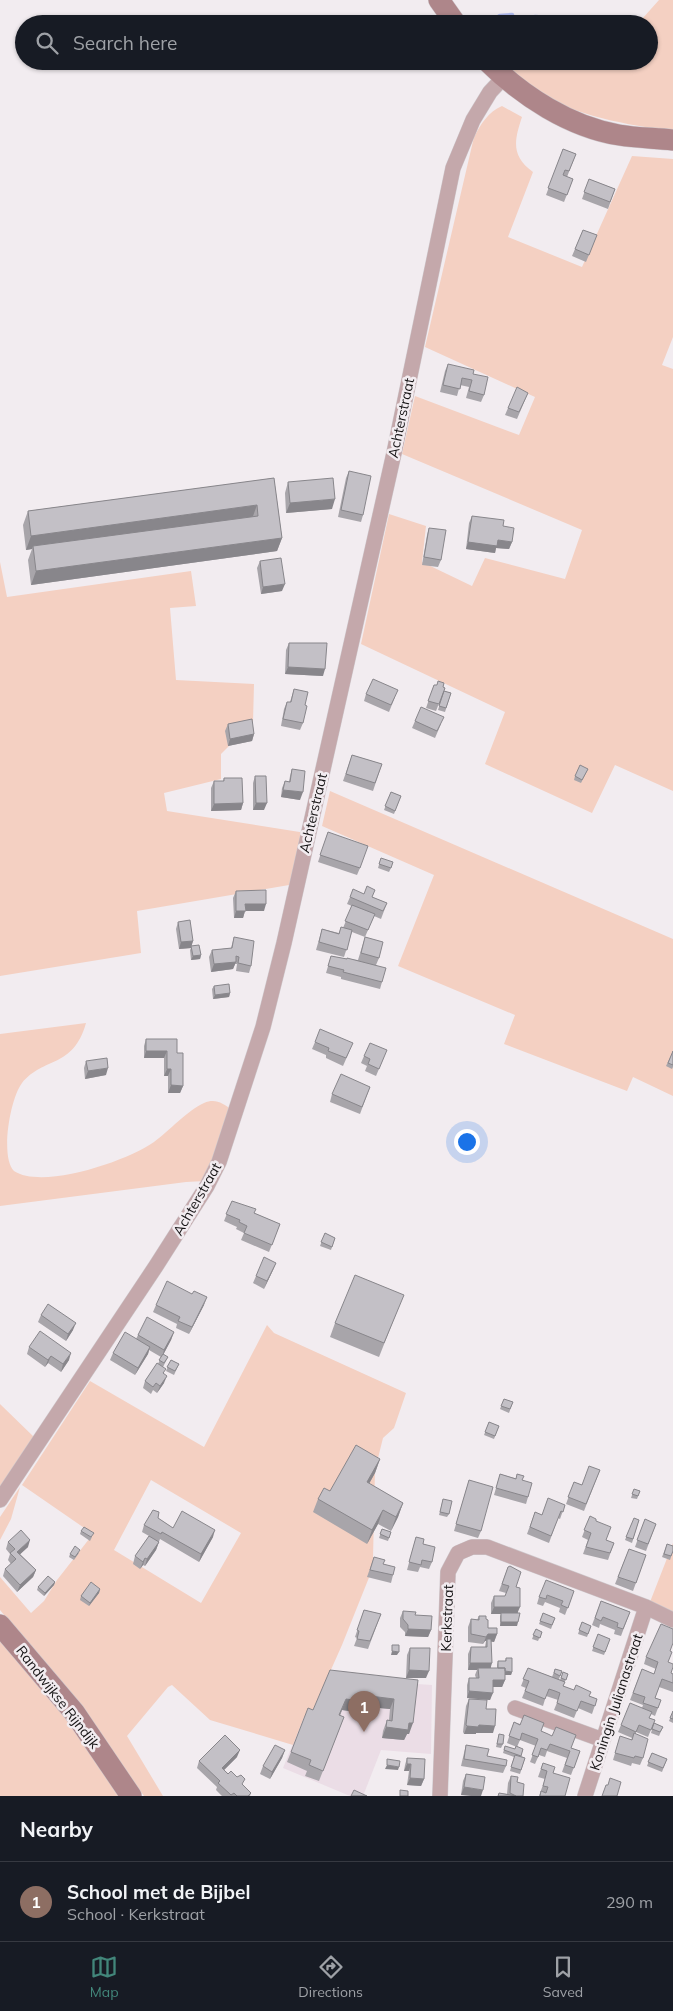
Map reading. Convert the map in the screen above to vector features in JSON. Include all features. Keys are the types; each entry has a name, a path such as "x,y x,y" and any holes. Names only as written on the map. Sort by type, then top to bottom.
{"main road":[{"path":"439,0 450,15"},
{"path":"497,70 540,104 579,123 618,135 673,140"},
{"name":"Randwijkse Rijndijk","path":"0,1624 74,1712 131,1796"}],"street":[{"name":"Achterstraat","path":"0,1500 156,1266 207,1186 219,1162 263,1027 284,943 394,453 453,168 473,120 490,92 504,77"},
{"name":"Kerkstraat","path":"440,1796 448,1572 458,1553 472,1547 487,1548 673,1620"},
{"name":"Koningin Julianastraat","path":"585,1796 646,1608"},
{"path":"515,1708 602,1740"}],"shaded area":[{"path":"659,0 673,0 673,131 602,118 568,107 531,89 510,70 658,70 658,15 646,15"},
{"path":"502,106 522,117 517,133 516,148 521,160 533,172 508,237 582,267 632,156 673,159 673,337 662,365 673,369 673,791 615,765 592,813 485,764 505,712 361,644 389,514 426,526 422,562 472,586 485,558 565,579 582,530 402,454 415,396 519,435 535,397 425,347 474,137 489,115"},
{"path":"0,562 7,597 191,571 196,606 170,608 176,680 254,684 253,722 221,754 221,779 164,793 167,811 306,833 295,884 137,911 141,953 0,976"},
{"path":"330,791 673,939 673,1096 633,1077 627,1091 504,1044 515,1015 398,966 434,875 322,826"},
{"path":"86,1023 74,1048 66,1055 31,1075 22,1083 18,1091 11,1114 7,1141 10,1164 14,1171 27,1176 44,1177 85,1171 105,1165 154,1142 198,1106 215,1101 222,1103 232,1110 205,1181 0,1206 0,1034"},
{"path":"267,1325 274,1333 406,1393 394,1428 383,1438 375,1470 373,1559 370,1575 342,1645 309,1719 304,1717 293,1745 210,1720 172,1685 168,1687 127,1736 163,1796 144,1796 67,1692 0,1610 0,1577 31,1613 44,1601 57,1580 93,1534 22,1485 90,1381 204,1447","holes":["151,1480 241,1533 201,1603 114,1550"]},
{"path":"0,1404 35,1438 0,1492"},
{"path":"20,1487 11,1519 0,1540 0,1517"},
{"path":"673,1543 673,1612 650,1602"},
{"path":"0,1635 128,1796 0,1796"},
{"path":"327,1678 432,1685 431,1754 381,1750 363,1796 350,1796 283,1768 304,1716 309,1718"}],"building":[{"path":"563,149 576,154 569,171 565,170 563,175 573,179 567,195 548,188"},
{"path":"589,179 615,189 610,202 584,192"},
{"path":"583,230 597,235 589,255 575,249"},
{"path":"448,364 474,370 473,374 488,377 484,395 469,391 472,380 462,378 460,389 443,385"},
{"path":"517,387 528,393 519,412 508,408"},
{"path":"349,471 371,476 363,515 341,510"},
{"path":"274,478 282,538 36,571 33,546 258,516 257,505 31,536 28,511"},
{"path":"333,478 335,499 290,503 288,482"},
{"path":"472,516 504,520 503,526 514,528 512,542 498,540 497,546 468,542"},
{"path":"429,528 446,530 441,560 424,557"},
{"path":"281,558 285,584 263,587 260,561"},
{"path":"289,643 327,643 325,669 288,667"},
{"path":"373,679 398,690 391,705 366,694"},
{"path":"438,681 444,683 443,687 445,688 439,704 428,701 434,685 437,685"},
{"path":"294,689 308,692 303,723 283,719 287,702 291,702"},
{"path":"444,691 451,693 446,708 439,706"},
{"path":"421,707 444,717 437,731 415,721"},
{"path":"252,719 254,734 230,739 228,724"},
{"path":"352,755 382,764 375,783 346,774"},
{"path":"580,765 588,769 582,780 575,776"},
{"path":"292,769 305,771 303,792 283,790 285,781 290,782"},
{"path":"255,776 266,776 267,803 256,803"},
{"path":"224,778 242,778 243,803 214,804 214,781 224,781"},
{"path":"391,792 401,796 395,811 385,806"},
{"path":"328,832 368,846 360,868 320,855"},
{"path":"381,858 393,862 391,868 379,864"},
{"path":"367,886 375,890 372,897 387,903 383,911 350,897 353,889 364,894"},
{"path":"266,890 266,904 245,904 246,911 236,911 236,891"},
{"path":"352,905 375,914 368,930 345,921"},
{"path":"190,920 193,941 181,942 178,922"},
{"path":"341,927 352,930 347,950 319,942 322,929 339,934"},
{"path":"234,937 254,941 251,966 238,963 239,957 236,956 236,962 214,964 212,950 232,948"},
{"path":"365,937 383,942 379,958 361,953"},
{"path":"199,945 201,955 193,956 191,946"},
{"path":"331,956 386,968 382,982 328,966"},
{"path":"229,984 230,993 215,995 214,986"},
{"path":"320,1029 353,1043 346,1058 328,1051 329,1048 315,1042"},
{"path":"146,1039 177,1039 177,1053 183,1053 183,1086 171,1085 171,1069 167,1069 167,1051 146,1051"},
{"path":"370,1043 387,1050 379,1069 368,1064 370,1059 364,1056"},
{"path":"673,1051 673,1065 668,1063"},
{"path":"107,1058 108,1068 88,1071 86,1061"},
{"path":"341,1074 370,1087 362,1107 332,1094"},
{"path":"232,1201 256,1209 254,1213 280,1224 272,1245 244,1233 247,1226 239,1222 240,1220 226,1214"},
{"path":"325,1233 335,1238 332,1247 321,1242"},
{"path":"264,1257 276,1263 267,1281 256,1276"},
{"path":"355,1275 404,1295 384,1343 335,1323"},
{"path":"167,1281 192,1294 194,1291 207,1297 192,1327 178,1321 180,1317 156,1305"},
{"path":"48,1304 76,1323 68,1334 41,1315"},
{"path":"147,1317 174,1332 164,1350 138,1335"},
{"path":"40,1331 71,1353 63,1364 51,1356 48,1360 29,1347"},
{"path":"125,1332 150,1347 138,1368 113,1353"},
{"path":"163,1354 168,1357 164,1363 159,1360"},
{"path":"171,1360 179,1364 175,1371 167,1367"},
{"path":"157,1363 166,1369 163,1373 167,1376 160,1386 156,1383 153,1387 145,1381"},
{"path":"504,1399 513,1402 510,1409 501,1406"},
{"path":"489,1422 499,1426 495,1436 485,1432"},
{"path":"356,1445 380,1459 367,1482 403,1503 396,1517 383,1510 372,1530 318,1499 324,1488 330,1491"},
{"path":"589,1466 600,1470 586,1504 568,1497 574,1482 582,1485"},
{"path":"500,1474 516,1479 517,1474 524,1476 522,1480 532,1483 528,1497 496,1488"},
{"path":"469,1480 493,1487 481,1531 456,1524"},
{"path":"634,1489 640,1491 638,1496 632,1494"},
{"path":"548,1498 565,1505 551,1536 530,1527 535,1512 542,1515"},
{"path":"443,1499 452,1501 449,1514 440,1512"},
{"path":"153,1510 159,1512 158,1518 173,1528 182,1511 215,1530 201,1554 162,1532 161,1534 144,1525"},
{"path":"590,1516 596,1519 596,1521 611,1527 606,1540 614,1543 610,1553 586,1547 591,1533 584,1530"},
{"path":"634,1518 639,1520 633,1539 626,1537"},
{"path":"645,1519 656,1524 648,1544 637,1540"},
{"path":"84,1527 94,1533 91,1537 81,1531"},
{"path":"382,1529 391,1532 389,1538 380,1534"},
{"path":"21,1530 30,1540 17,1552 36,1570 20,1585 5,1569 16,1559 10,1553 15,1549 8,1542"},
{"path":"149,1536 159,1542 143,1562 135,1556"},
{"path":"416,1537 424,1539 423,1544 435,1547 432,1562 422,1560 421,1565 409,1562"},
{"path":"667,1544 673,1546 671,1556 664,1554"},
{"path":"75,1546 80,1550 75,1557 70,1554"},
{"path":"629,1549 646,1555 636,1583 618,1577"},
{"path":"374,1557 385,1560 383,1564 395,1567 393,1575 370,1570"},
{"path":"510,1566 521,1572 516,1587 520,1588 520,1607 494,1607 494,1596 505,1596 509,1586 502,1584"},
{"path":"48,1576 55,1582 45,1593 38,1587"},
{"path":"546,1580 574,1591 568,1608 561,1605 563,1601 547,1595 546,1599 539,1597"},
{"path":"91,1582 100,1589 90,1603 81,1596"},
{"path":"601,1601 630,1612 623,1629 617,1627 618,1623 603,1617 601,1621 595,1618"},
{"path":"364,1610 381,1614 370,1641 357,1639 359,1631 357,1630"},
{"path":"403,1611 416,1612 415,1615 432,1616 431,1630 408,1629 408,1625 403,1619"},
{"path":"501,1613 520,1613 518,1622 501,1622"},
{"path":"543,1613 555,1618 552,1625 540,1621"},
{"path":"479,1616 486,1616 488,1628 497,1628 497,1634 488,1634 486,1637 471,1634 471,1619 479,1620"},
{"path":"582,1622 591,1626 588,1634 579,1630"},
{"path":"661,1624 673,1629 673,1643 670,1651 672,1652 668,1662 673,1664 671,1673 673,1674 673,1683 662,1679 655,1698 661,1700 658,1708 643,1703 645,1697 633,1693 642,1669 654,1674 658,1662 646,1657"},
{"path":"536,1629 542,1632 540,1638 533,1635"},
{"path":"598,1634 610,1639 605,1652 593,1647"},
{"path":"487,1639 491,1639 492,1663 470,1663 471,1647 487,1647"},
{"path":"392,1645 399,1645 399,1652 392,1651"},
{"path":"410,1648 430,1648 429,1671 409,1670"},
{"path":"506,1658 512,1658 512,1672 505,1671 505,1668 498,1668 498,1661 506,1661"},
{"path":"478,1668 505,1668 505,1680 493,1680 493,1693 469,1691 469,1678 479,1678"},
{"path":"528,1668 565,1682 563,1686 574,1690 576,1685 591,1692 589,1696 597,1699 595,1706 581,1701 577,1711 557,1703 560,1693 555,1691 549,1689 545,1699 525,1691 529,1681 523,1679"},
{"path":"555,1669 562,1671 560,1676 554,1673"},
{"path":"330,1670 418,1680 413,1723 409,1723 408,1730 386,1727 387,1720 392,1721 394,1699 362,1695 361,1701 346,1699 339,1715 344,1717 323,1771 309,1765 311,1760 291,1752 308,1708 313,1710"},
{"path":"563,1672 568,1674 566,1680 561,1678"},
{"path":"469,1699 487,1700 486,1709 496,1709 495,1726 479,1725 478,1727 466,1725"},
{"path":"630,1703 652,1712 649,1718 655,1720 651,1730 639,1725 636,1732 621,1725"},
{"path":"524,1715 544,1723 541,1731 552,1736 556,1727 576,1735 571,1748 580,1751 574,1768 565,1765 570,1751 550,1744 547,1750 541,1748 538,1757 532,1755 538,1739 522,1733 520,1740 509,1736 514,1722 520,1725"},
{"path":"654,1723 663,1727 660,1732 652,1729"},
{"path":"634,1733 648,1739 643,1758 635,1756 634,1758 615,1753 620,1736 632,1740"},
{"path":"499,1734 504,1735 503,1744 497,1744"},
{"path":"225,1735 240,1750 222,1768 228,1774 231,1771 237,1777 241,1775 245,1779 242,1784 251,1793 248,1796 237,1796 234,1793 231,1795 218,1783 220,1781 199,1761"},
{"path":"275,1745 285,1750 272,1772 263,1766"},
{"path":"466,1745 489,1749 487,1756 507,1760 506,1766 464,1759"},
{"path":"505,1746 515,1749 516,1746 523,1749 521,1756 504,1750"},
{"path":"652,1753 667,1759 663,1768 648,1762"},
{"path":"515,1755 525,1758 521,1770 511,1767"},
{"path":"407,1758 425,1759 424,1779 410,1778 411,1764 407,1764"},
{"path":"387,1759 400,1761 399,1767 387,1765"},
{"path":"543,1763 555,1767 553,1773 570,1778 565,1796 540,1796 541,1791 546,1793 548,1787 543,1786 547,1771 541,1769"},
{"path":"466,1774 485,1777 483,1790 464,1787"},
{"path":"511,1776 518,1777 517,1782 524,1784 523,1796 516,1796 510,1793"},
{"path":"610,1778 621,1782 617,1796 602,1796 606,1785 608,1785"},
{"path":"354,1790 367,1796 351,1796"},
{"path":"400,1790 408,1791 408,1796 400,1796"},
{"path":"499,1793 516,1796 498,1796"}],"place":[{"name":"School met de Bijbel","path":"364,1732"}]}
